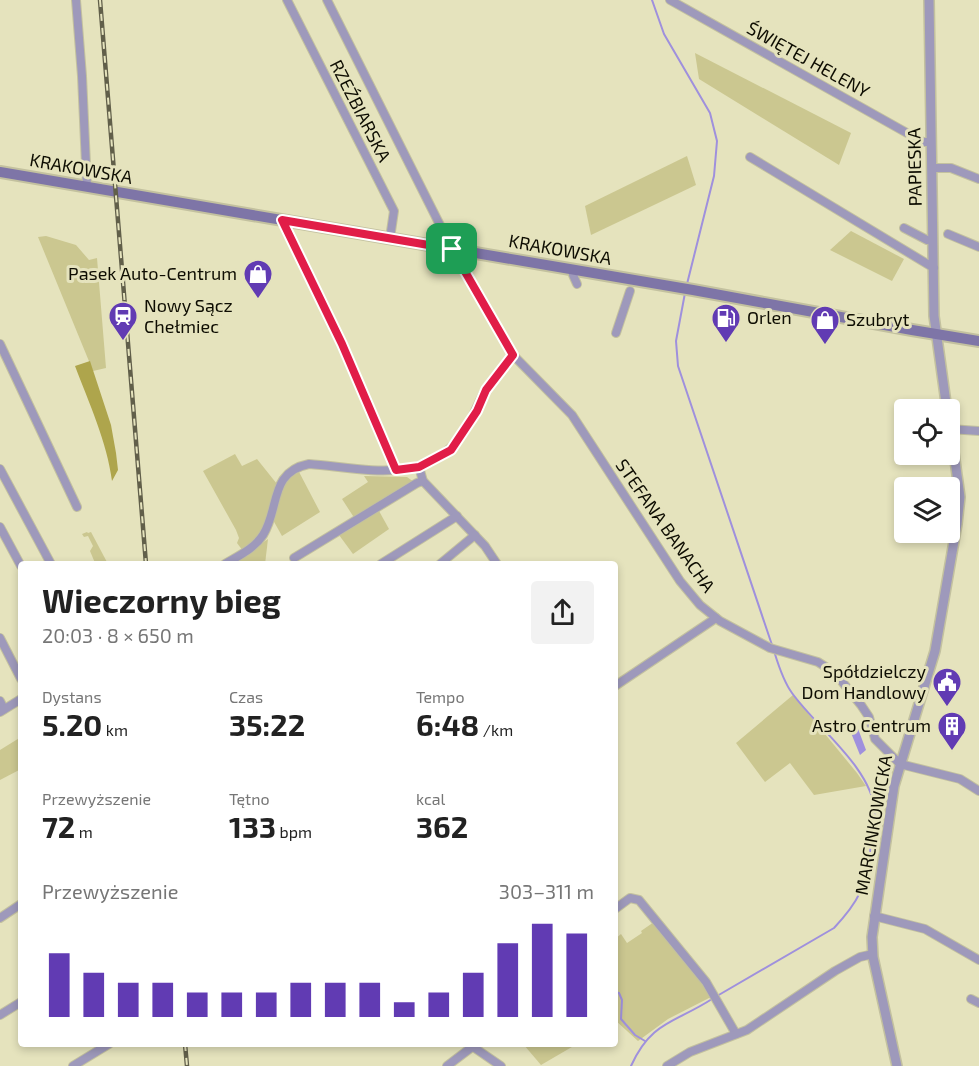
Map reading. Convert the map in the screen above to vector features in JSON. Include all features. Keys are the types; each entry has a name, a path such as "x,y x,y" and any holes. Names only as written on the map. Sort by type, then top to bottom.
{"main road":[{"name":"KRAKOWSKA","path":"0,172 979,340"}],"street":[{"path":"76,0 87,187"},
{"name":"RZEŹBIARSKA","path":"287,0 394,211 390,238"},
{"name":"STEFANA BANACHA","path":"327,0 452,249 513,355 572,415 680,581 716,618 749,639 773,649 818,662 835,673 869,717 875,739 900,764"},
{"name":"ŚWIĘTEJ HELENY","path":"670,0 923,142 931,142"},
{"name":"PAPIESKA","path":"929,0 936,334"},
{"path":"750,157 934,268"},
{"path":"932,168 951,168 979,180"},
{"path":"282,220 342,344 396,470"},
{"path":"904,228 927,240"},
{"path":"948,234 979,247"},
{"path":"616,333 630,291"},
{"path":"936,334 945,399"},
{"path":"0,344 77,507"},
{"path":"230,561 250,549 263,535 279,488 292,470 309,464 396,470 419,467 451,450 477,411 486,390 513,355"},
{"path":"960,428 979,431"},
{"name":"MARCINKOWICKA","path":"897,1066 873,954 874,916 894,786 935,651 960,497 955,465"},
{"path":"419,467 423,481 457,516 495,561"},
{"path":"0,469 49,561"},
{"path":"294,558 423,481"},
{"path":"386,561 457,516"},
{"path":"0,527 18,561"},
{"path":"444,561 474,535"},
{"path":"618,684 716,618"},
{"path":"0,638 18,673"},
{"path":"0,701 2,711 18,701"},
{"path":"900,764 960,780 979,791"},
{"path":"618,907 630,897 639,900 691,961 736,1034"},
{"path":"0,918 18,906"},
{"name":"MARCINKOWICKA","path":"874,916 925,929 979,960"},
{"path":"667,1066 690,1052 747,1030 843,966 860,957 873,954"},
{"path":"0,1015 18,1004"},
{"path":"72,1066 104,1047"},
{"path":"447,1066 469,1047"},
{"path":"474,1047 501,1066"}],"shaded area":[{"path":"695,53 851,133 839,165 699,79"},
{"path":"687,156 696,185 591,235 585,206"},
{"path":"851,231 904,259 892,281 830,250"},
{"path":"46,236 76,245 89,260 97,258 106,368 93,371 38,237"},
{"path":"90,361 111,425 118,470 112,481 102,437 75,366"},
{"path":"235,454 242,466 257,459 277,484 261,533 243,551 237,543 239,538 236,530 203,471"},
{"path":"298,470 320,512 282,536 273,520 287,481"},
{"path":"364,476 407,477 414,482 355,519 342,499 368,482"},
{"path":"379,511 389,529 353,554 339,535"},
{"path":"91,532 106,561 94,561 90,551 93,546 88,536 84,537 82,534"},
{"path":"268,539 265,561 237,561"},
{"path":"793,695 866,786 814,795 790,763 765,782 736,743"},
{"path":"857,726 866,750 860,755 849,728"},
{"path":"18,739 18,771 0,780 0,750"},
{"path":"654,922 695,969 711,997 668,1019 638,1041 618,1023 618,936 621,934 627,943 642,933 641,931"},
{"path":"526,1047 572,1047 541,1065"}],"waterway":[{"path":"652,0 664,34 710,113 717,141 714,176 687,284"},
{"path":"685,293 676,341 678,366 772,645"},
{"path":"717,996 834,928 850,910 860,893 866,876 874,831 875,811 864,779 854,764 792,693 783,678 774,651"},
{"path":"618,993 622,1000 621,1019 635,1035 645,1041"},
{"path":"631,1066 639,1051 656,1031 712,999"}],"railway":[{"path":"100,0 146,561"},
{"path":"185,1047 187,1066"}],"place":[{"name":"Pasek Auto-Centrum","path":"258,300"},
{"name":"Nowy Sącz Chełmiec","path":"123,342"},
{"name":"Orlen","path":"726,344"},
{"name":"Szubryt","path":"825,346"},
{"name":"Spółdzielczy Dom Handlowy","path":"947,708"},
{"name":"Astro Centrum","path":"952,752"}],"route":[{"path":"282,220 452,249 513,355 486,390 477,411 451,450 419,467 396,470 342,344 282,220"}]}
